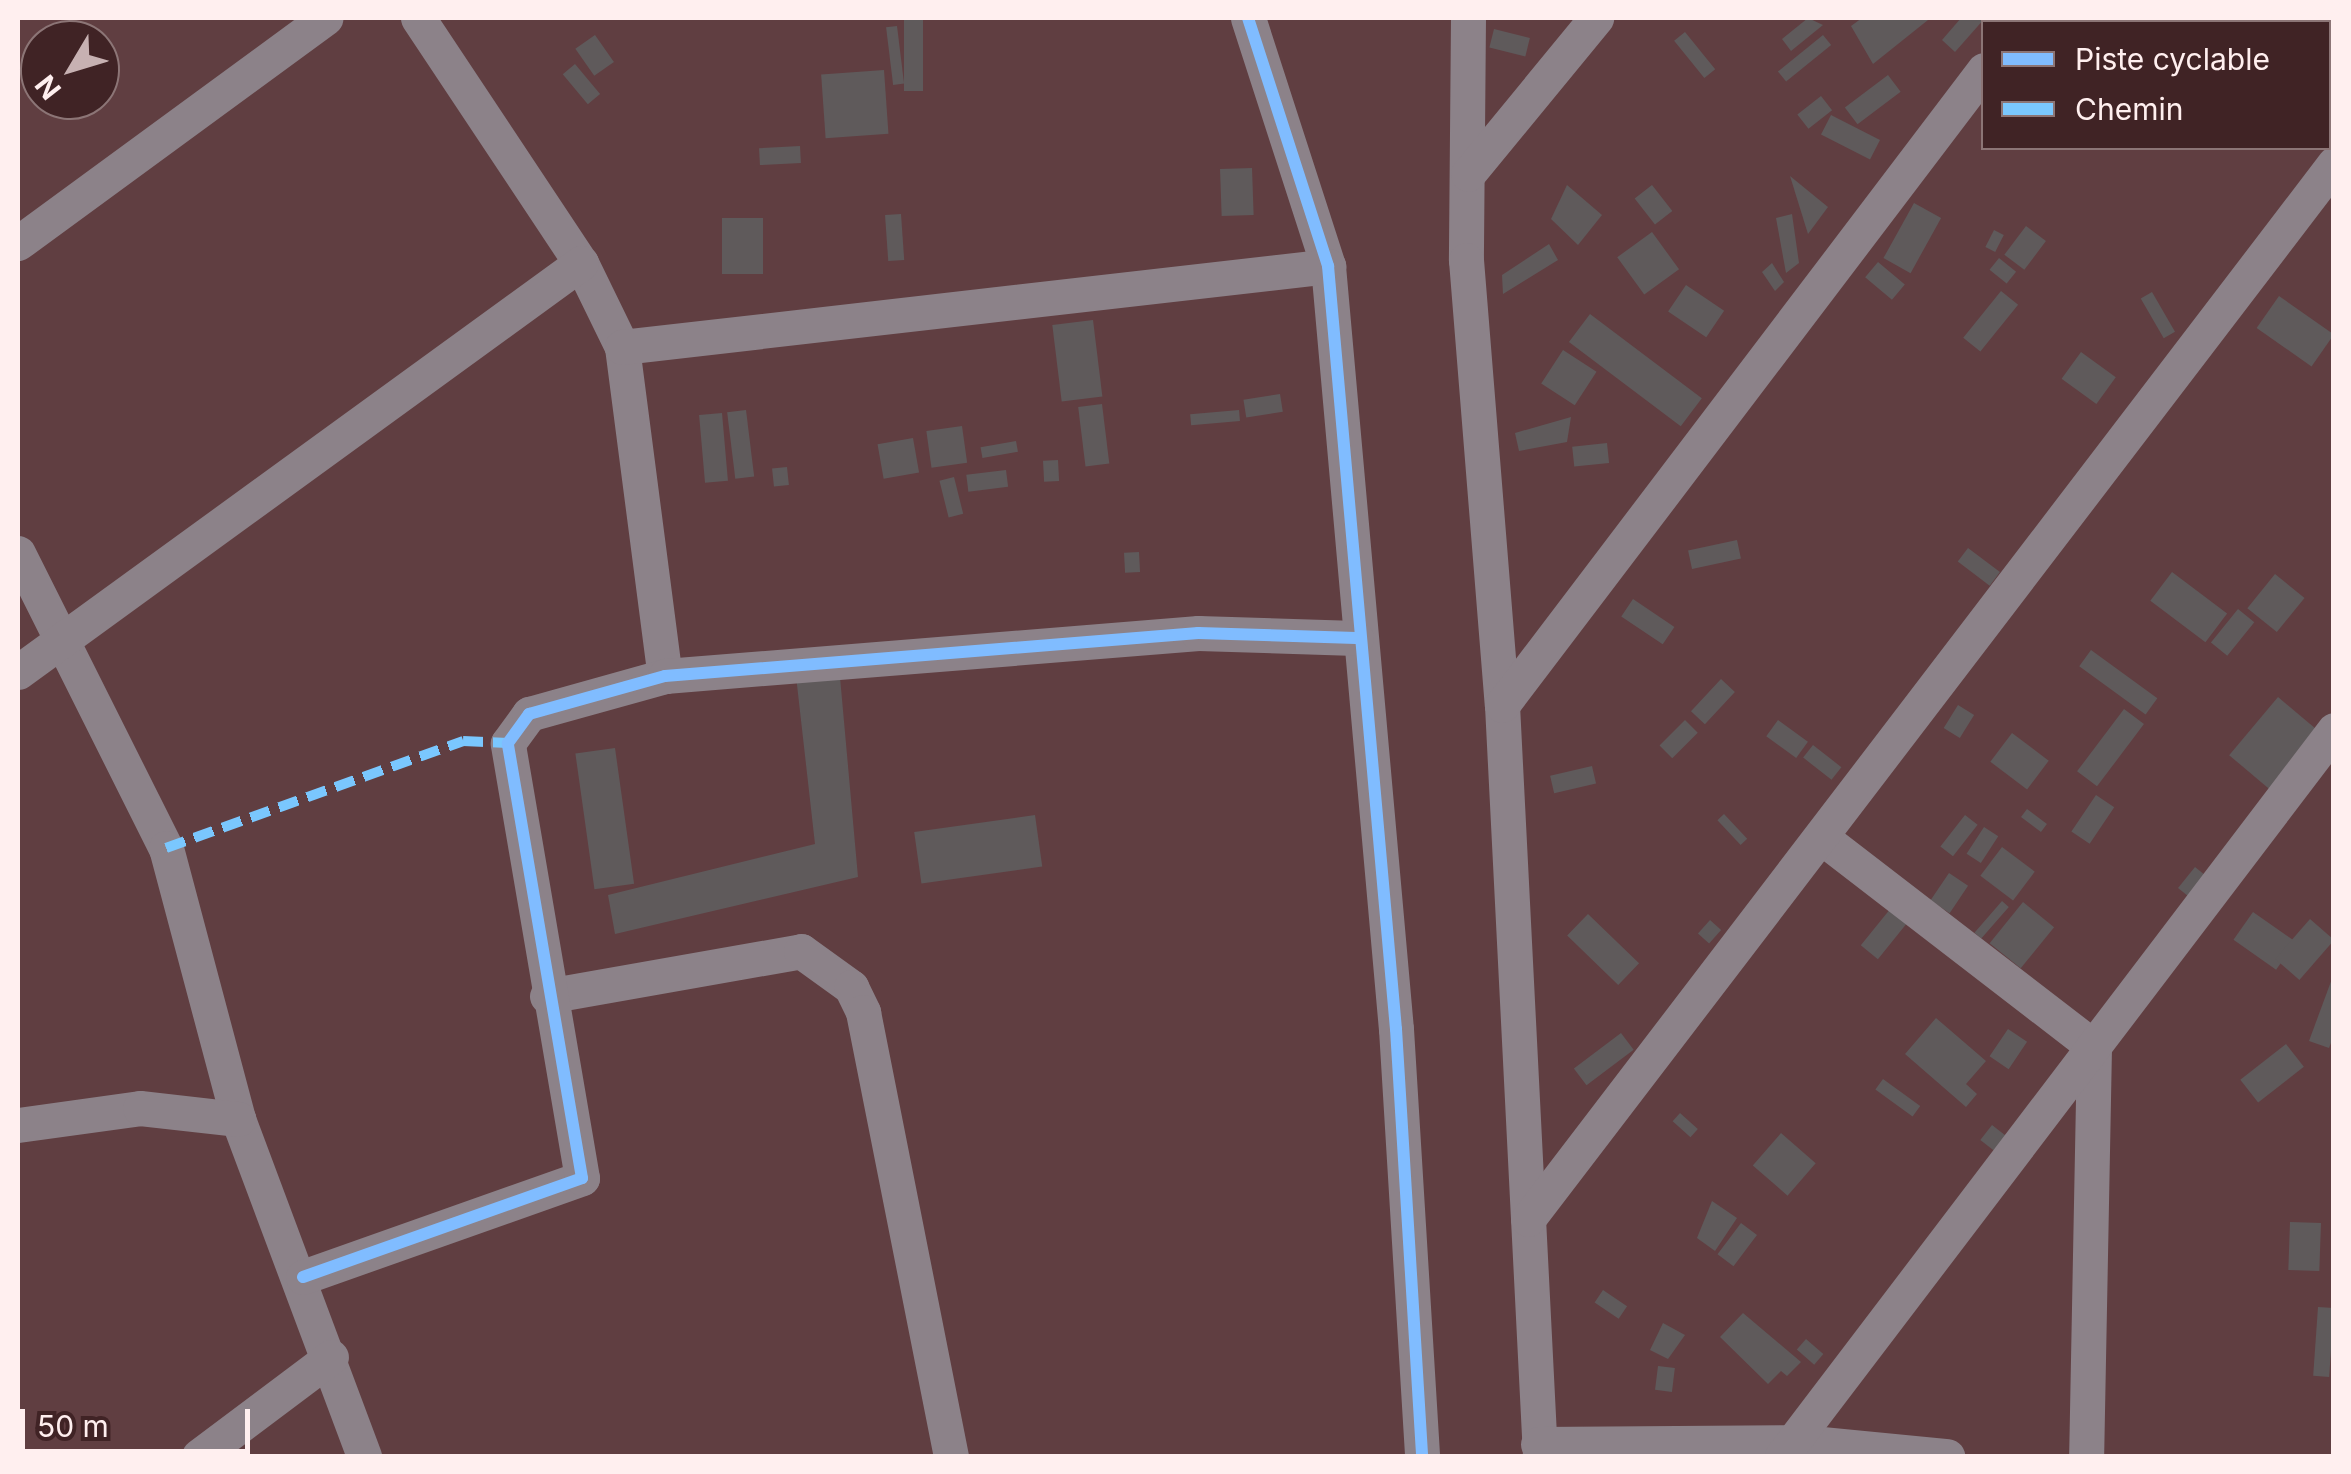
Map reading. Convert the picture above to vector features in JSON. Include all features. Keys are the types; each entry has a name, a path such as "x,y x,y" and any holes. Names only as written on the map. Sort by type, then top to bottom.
{"street":[{"path":"18,243 324,18"},
{"path":"418,18 581,264 622,347 665,676"},
{"path":"1248,18 1328,266 1356,638 1393,991 1422,1456"},
{"path":"1468,18 1466,260 1502,705 1539,1450 1792,1449 1948,1456"},
{"path":"1468,174 1596,18"},
{"path":"1502,705 1981,74"},
{"path":"1528,1219 1825,840 2334,164"},
{"path":"18,672 581,264"},
{"path":"622,347 1328,266"},
{"path":"18,553 166,848 238,1119 303,1276 364,1456"},
{"path":"303,1276 570,1190 582,1178 547,996 508,742 528,714 665,676 1198,634 1356,638"},
{"path":"1792,1449 2334,730"},
{"path":"1825,840 2094,1047"},
{"path":"547,996 801,952 851,987 951,1456"},
{"path":"2086,1456 2094,1047"},
{"path":"18,1125 140,1108 238,1119"},
{"path":"200,1456 331,1357"}],"building":[{"path":"904,18 923,18 923,91 904,91"},
{"path":"1808,18 1823,25 1791,51 1782,39"},
{"path":"1862,18 1928,20 1873,64 1851,26"},
{"path":"1961,18 1985,18 1955,52 1942,40"},
{"path":"897,26 904,84 893,85 886,27"},
{"path":"1494,29 1530,38 1525,56 1489,47"},
{"path":"1685,32 1715,69 1704,78 1674,41"},
{"path":"595,35 614,62 594,76 575,49"},
{"path":"1823,35 1831,45 1786,82 1778,72"},
{"path":"575,64 600,94 588,104 563,74"},
{"path":"884,70 888,134 826,138 821,74"},
{"path":"1888,75 1901,92 1858,124 1845,107"},
{"path":"1821,96 1832,110 1808,129 1797,114"},
{"path":"1831,115 1880,140 1870,160 1821,135"},
{"path":"800,146 801,163 760,165 759,148"},
{"path":"1252,168 1254,215 1222,216 1220,169"},
{"path":"1790,176 1828,207 1808,234"},
{"path":"1567,185 1602,215 1578,245 1551,219"},
{"path":"1652,185 1672,211 1655,225 1635,199"},
{"path":"1914,203 1941,218 1911,273 1883,258"},
{"path":"901,214 904,260 888,261 885,215"},
{"path":"1792,214 1799,263 1786,273 1776,218"},
{"path":"722,218 763,218 763,274 722,274"},
{"path":"2026,226 2046,241 2024,270 2004,255"},
{"path":"1994,230 2004,235 1995,252 1985,247"},
{"path":"1652,232 1679,269 1644,294 1617,257"},
{"path":"1549,244 1558,260 1503,294 1502,275"},
{"path":"1999,258 2016,272 2007,284 1990,270"},
{"path":"1878,262 1905,284 1892,300 1865,277"},
{"path":"1772,263 1784,282 1775,291 1762,272"},
{"path":"1686,285 1724,311 1706,337 1668,312"},
{"path":"2001,291 2018,305 1980,351 1963,338"},
{"path":"2152,292 2175,332 2164,338 2141,298"},
{"path":"2279,296 2334,334 2312,366 2257,328"},
{"path":"1590,314 1702,398 1681,426 1569,342"},
{"path":"1093,320 1102,396 1062,401 1052,325"},
{"path":"1563,350 1597,372 1575,405 1541,384"},
{"path":"2081,352 2116,377 2096,404 2062,379"},
{"path":"1280,394 1283,412 1246,418 1243,400"},
{"path":"1102,404 1109,464 1085,466 1078,407"},
{"path":"746,410 754,477 735,479 727,412"},
{"path":"1239,410 1240,421 1191,425 1190,414"},
{"path":"722,413 728,481 705,483 699,415"},
{"path":"1571,417 1567,442 1519,451 1515,433"},
{"path":"962,426 967,463 931,468 926,431"},
{"path":"913,438 919,472 884,479 878,444"},
{"path":"1016,441 1018,452 982,458 981,447"},
{"path":"1607,443 1609,463 1574,467 1572,447"},
{"path":"1058,460 1059,481 1044,482 1043,461"},
{"path":"787,467 789,485 774,486 772,469"},
{"path":"1006,470 1008,487 968,492 966,475"},
{"path":"954,477 963,514 949,518 939,481"},
{"path":"1737,540 1741,559 1692,569 1688,550"},
{"path":"1968,548 2000,572 1990,586 1958,562"},
{"path":"1139,552 1140,572 1125,573 1124,553"},
{"path":"2172,572 2227,614 2205,642 2150,601"},
{"path":"2275,574 2305,598 2277,632 2247,608"},
{"path":"1633,599 1674,627 1663,644 1621,616"},
{"path":"2238,609 2254,622 2227,656 2211,642"},
{"path":"2091,650 2157,698 2146,714 2079,666"},
{"path":"796,676 840,677 858,877 615,934 608,895 815,844"},
{"path":"1721,679 1735,692 1705,724 1691,711"},
{"path":"2278,697 2318,730 2269,789 2229,755"},
{"path":"1958,705 1974,715 1960,738 1944,728"},
{"path":"2124,709 2144,724 2097,786 2077,771"},
{"path":"1685,720 1698,733 1672,758 1660,745"},
{"path":"1778,720 1808,742 1796,758 1766,736"},
{"path":"2012,733 2049,761 2027,789 1990,762"},
{"path":"1813,745 1841,767 1832,780 1803,758"},
{"path":"615,748 634,884 594,889 575,754"},
{"path":"1592,766 1596,784 1554,793 1550,776"},
{"path":"2096,795 2114,807 2090,844 2071,831"},
{"path":"2027,809 2047,824 2041,832 2021,817"},
{"path":"1724,814 1747,839 1741,845 1717,820"},
{"path":"1035,815 1042,866 921,883 914,832"},
{"path":"1965,815 1978,825 1953,856 1940,847"},
{"path":"1984,827 1998,836 1981,863 1967,854"},
{"path":"2002,847 2035,872 2013,900 1980,876"},
{"path":"2195,867 2206,876 2189,897 2178,888"},
{"path":"1949,873 1968,886 1950,913 1931,900"},
{"path":"2002,901 2009,907 1981,939 1974,933"},
{"path":"2023,902 2054,927 2021,968 1990,943"},
{"path":"1891,908 1908,922 1878,959 1861,945"},
{"path":"2253,912 2296,942 2276,970 2233,940"},
{"path":"1588,914 1639,963 1618,985 1567,936"},
{"path":"2310,919 2334,940 2299,980 2275,959"},
{"path":"1710,920 1721,930 1709,943 1698,933"},
{"path":"2333,976 2334,1035 2329,1048 2309,1041"},
{"path":"1936,1018 1986,1061 1966,1084 1977,1094 1966,1107 1905,1054"},
{"path":"2008,1029 2027,1042 2009,1069 1990,1056"},
{"path":"1621,1033 1634,1050 1587,1085 1574,1069"},
{"path":"2286,1044 2304,1067 2258,1103 2240,1080"},
{"path":"1883,1079 1920,1106 1913,1117 1875,1090"},
{"path":"1680,1113 1698,1129 1690,1137 1673,1121"},
{"path":"1992,1125 2006,1136 1994,1151 1980,1140"},
{"path":"1781,1133 1816,1163 1788,1196 1753,1165"},
{"path":"1712,1201 1737,1218 1715,1251 1697,1238"},
{"path":"2290,1222 2321,1223 2319,1271 2288,1270"},
{"path":"1741,1223 1757,1235 1734,1266 1718,1254"},
{"path":"1603,1290 1627,1306 1619,1319 1595,1302"},
{"path":"2318,1307 2334,1308 2329,1377 2313,1376"},
{"path":"1743,1313 1801,1362 1787,1376 1781,1371 1768,1384 1720,1337"},
{"path":"1663,1323 1685,1335 1668,1359 1650,1350"},
{"path":"1806,1339 1823,1354 1814,1365 1797,1350"},
{"path":"1658,1366 1675,1368 1672,1392 1655,1390"}],"marked path":[{"path":"166,848 463,741 508,743"}],"cycle path":[{"path":"1248,18 1328,266 1396,1029 1422,1456"},
{"path":"303,1277 582,1178 508,743 529,714 665,676 1198,633 1356,638"}]}
